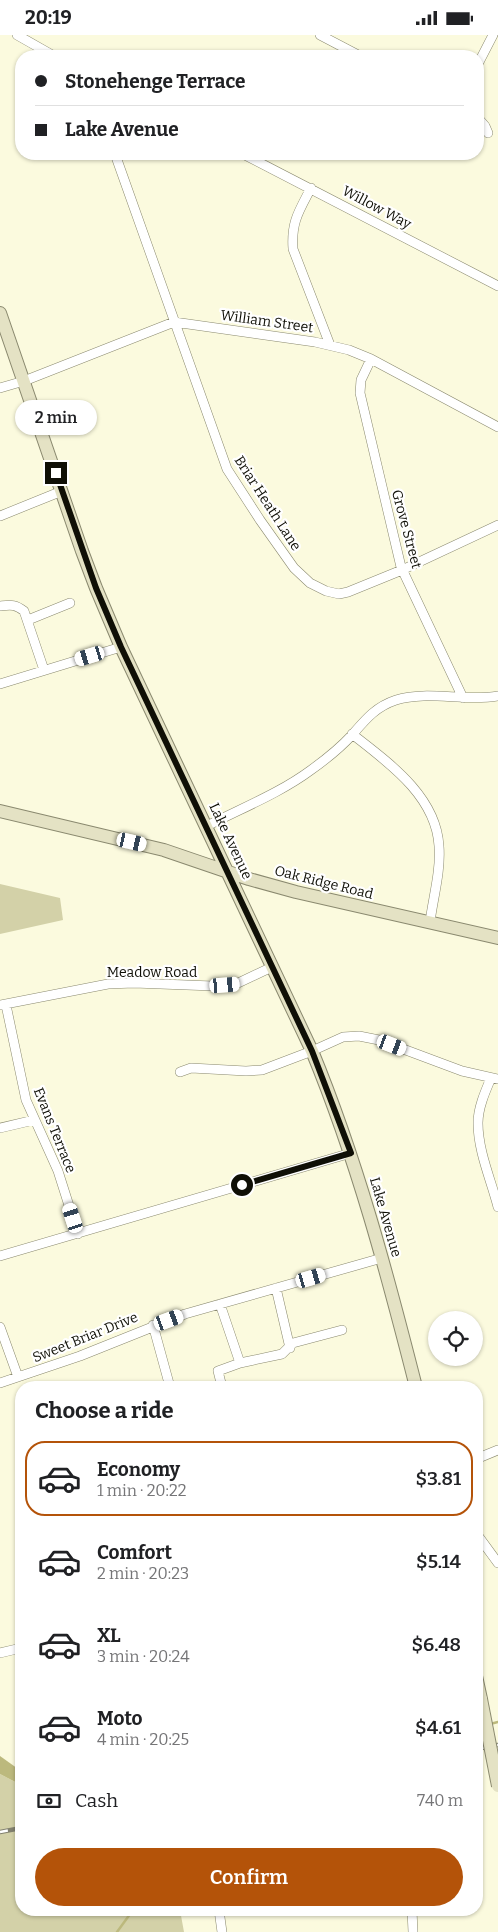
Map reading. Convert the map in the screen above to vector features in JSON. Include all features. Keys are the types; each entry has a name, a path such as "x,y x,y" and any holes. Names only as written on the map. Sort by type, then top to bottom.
{"main road":[{"name":"Lake Avenue","path":"0,313 96,588 121,647 312,1051 351,1153 382,1258 414,1381"},
{"name":"Oak Ridge Road","path":"0,811 164,850 229,873 303,893 498,938"},
{"path":"483,1709 498,1786"}],"street":[{"path":"17,35 43,50"},
{"path":"320,35 349,50"},
{"path":"484,52 493,35"},
{"path":"484,125 488,133"},
{"name":"Briar Heath Lane","path":"117,160 227,469 260,521 294,568 310,583 326,591 339,594 348,593 498,525"},
{"name":"Willow Way","path":"255,160 498,286"},
{"path":"311,188 291,233 293,249 330,345"},
{"name":"William Street","path":"0,388 24,381 174,322 330,345 349,350 371,359 498,427"},
{"name":"Grove Street","path":"371,359 362,380 360,393 402,570 463,698"},
{"path":"0,517 62,491"},
{"path":"28,620 70,603"},
{"path":"0,605 16,605 24,611 44,671"},
{"path":"0,684 121,647"},
{"path":"207,826 292,782 311,770 352,734 369,715 382,706 397,700 421,697 463,698 498,696"},
{"path":"352,734 408,782 422,798 432,815 437,830 439,847 430,922"},
{"name":"Meadow Road","path":"3,1005 108,984 214,986 236,984 272,967"},
{"name":"Evans Terrace","path":"3,1005 26,1100 58,1171 78,1234"},
{"path":"180,1072 191,1068 262,1070 343,1037 358,1036 379,1040 462,1071 494,1079 480,1105 478,1121 479,1140 498,1207"},
{"path":"0,1128 34,1120"},
{"path":"0,1256 351,1153"},
{"name":"Sweet Briar Drive","path":"0,1383 80,1356 153,1325 185,1314 382,1258"},
{"path":"276,1288 290,1348"},
{"path":"220,1304 240,1363"},
{"path":"153,1325 168,1381"},
{"path":"0,1327 18,1377"},
{"path":"220,1381 218,1371 240,1363 282,1354 293,1343 342,1330"},
{"path":"483,1456 498,1450"},
{"path":"483,1543 498,1563"},
{"path":"0,1653 15,1649"},
{"path":"220,1916 222,1932"},
{"path":"412,1916 413,1932"}],"shaded area":[{"path":"0,884 60,898 63,920 0,934"},
{"path":"0,1756 15,1767 15,1782 0,1774"},
{"path":"0,1774 15,1782 15,1916 181,1916 184,1932 0,1932"}],"waterway":[{"path":"490,1724 498,1722"},
{"path":"117,1932 129,1916"}],"railway":[{"path":"483,1748 498,1745"},
{"path":"0,1832 15,1829"}],"route":[{"path":"56,473 82,551 121,647 312,1051 351,1153 242,1185"}]}
